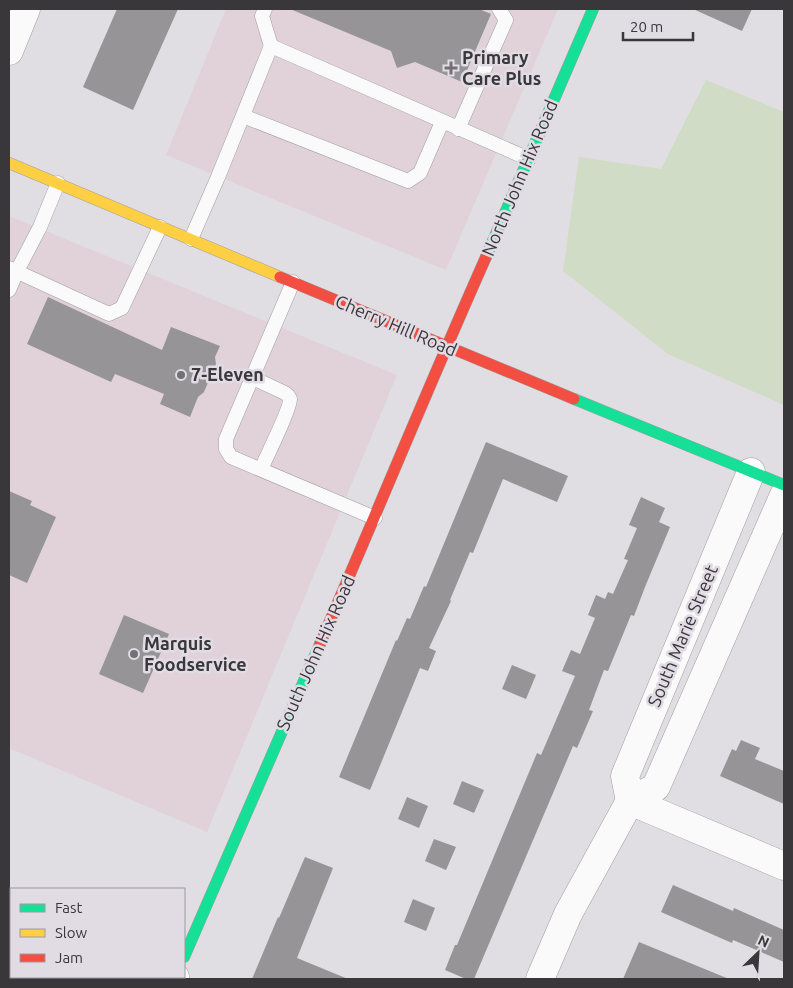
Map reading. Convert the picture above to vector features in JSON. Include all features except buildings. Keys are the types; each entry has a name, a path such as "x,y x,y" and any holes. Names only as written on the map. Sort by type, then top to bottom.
{"street":[{"path":"9,51 26,9"},
{"name":"North John Hix Road","path":"446,347 593,9"},
{"name":"Cherry Hill Road","path":"9,163 446,347 784,485"},
{"name":"South John Hix Road","path":"185,955 375,518 446,347"},
{"name":"South Marie Street","path":"751,472 625,776 630,801 656,787 784,495"},
{"path":"540,979 568,914 630,801 784,866"}],"lane":[{"path":"191,240 271,46 262,16 265,9"},
{"path":"458,129 506,20 499,9"},
{"path":"271,46 529,159"},
{"path":"242,116 408,181 420,173 442,122"},
{"path":"9,290 13,270 40,227 58,184"},
{"path":"13,270 109,314 122,308 160,226"},
{"path":"293,282 226,439 226,450 231,457 375,518"},
{"path":"253,378 290,397 261,469"}],"shaded area":[{"path":"226,9 558,9 446,270 166,155"},
{"path":"9,216 397,375 207,832 9,748"}],"green space":[{"path":"706,80 784,112 784,405 668,354 563,271 579,157 661,169"}],"traffic: fast":[{"path":"486,257 593,9"},
{"path":"574,399 784,485"},
{"path":"185,955 320,644"}],"traffic: slow":[{"path":"9,163 280,277"}],"traffic: jam":[{"path":"320,644 486,257"},
{"path":"280,277 574,399"}],"place":[{"name":"Primary Care Plus","path":"451,68"},
{"name":"7-Eleven","path":"181,375"},
{"name":"Marquis Foodservice","path":"134,654"}]}
